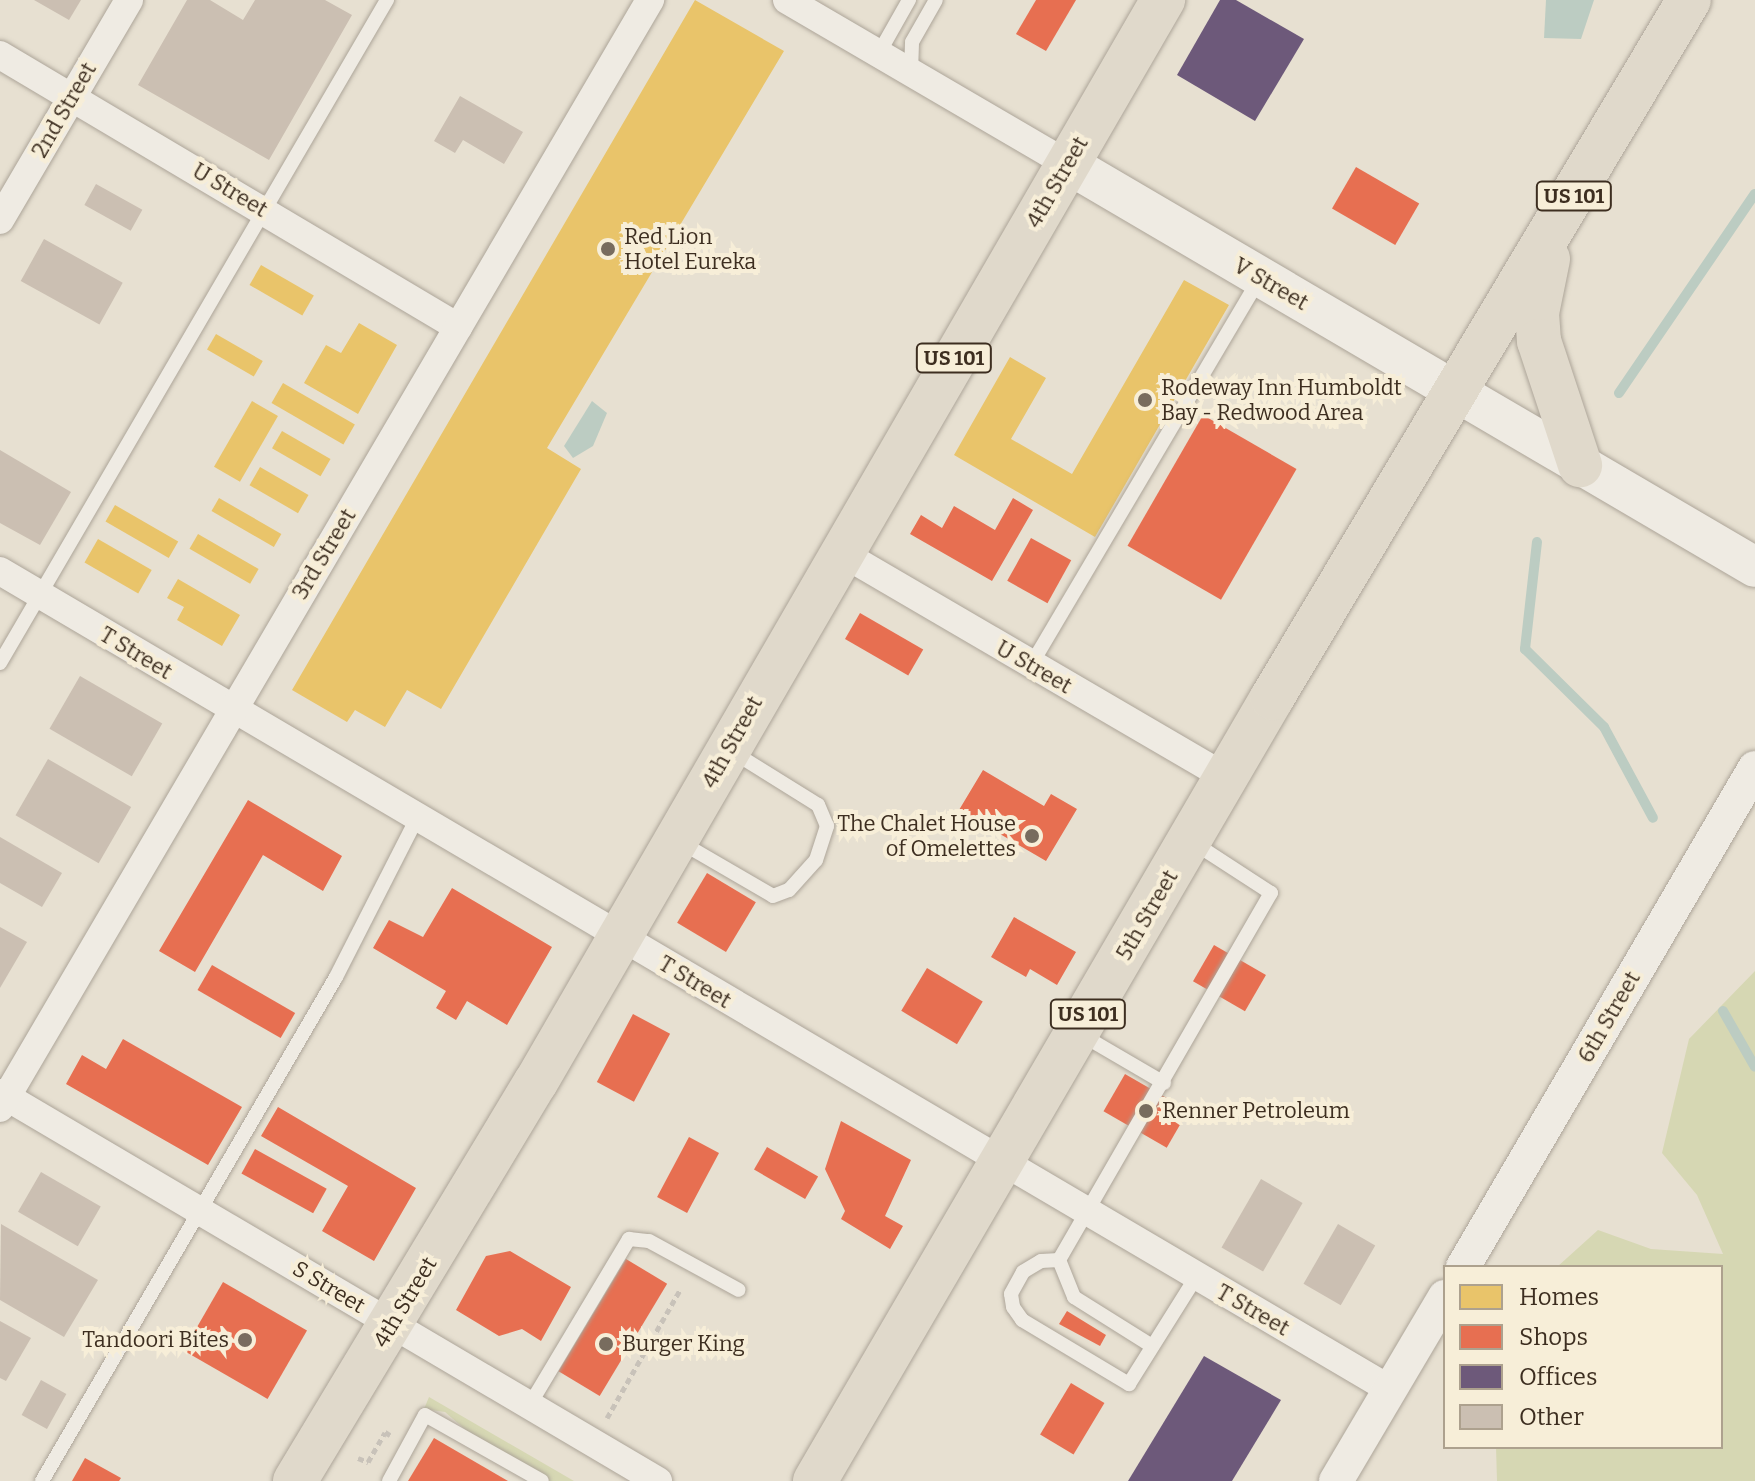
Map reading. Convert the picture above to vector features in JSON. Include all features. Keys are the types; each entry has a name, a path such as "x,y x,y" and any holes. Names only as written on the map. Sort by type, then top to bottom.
{"highway":[{"name":"4th Street","path":"295,1481 392,1324 677,840 1163,0"},
{"name":"US 101","path":"1458,392 1689,0"},
{"path":"1559,221 1541,280 1539,341 1580,465"},
{"name":"5th Street","path":"815,1481 1190,840 1458,392"}],"main road":[{"name":"V Street","path":"1068,164 1755,567"}],"street":[{"name":"2nd Street","path":"0,220 129,0"},
{"name":"3rd Street","path":"2,1100 650,0"},
{"name":"V Street","path":"787,0 1068,164"},
{"name":"U Street","path":"0,55 458,327"},
{"name":"U Street","path":"842,553 1227,778"},
{"name":"T Street","path":"0,571 1391,1390"},
{"name":"6th Street","path":"1464,1265 1755,768"},
{"name":"S Street","path":"2,1100 201,1210 658,1481"},
{"path":"1336,1481 1443,1300"}],"lane":[{"path":"0,663 387,0"},
{"path":"879,53 909,0"},
{"path":"911,72 912,42 936,0"},
{"path":"1031,665 1260,277"},
{"path":"677,840 773,896 789,890 816,860 827,826 818,805 729,750"},
{"path":"42,1481 336,977 418,816"},
{"path":"1059,1260 1271,893 1190,840"},
{"path":"1077,1032 1164,1083"},
{"path":"529,1406 629,1239 649,1241 739,1290"},
{"path":"1059,1260 1074,1297 1152,1346"},
{"path":"1059,1260 1041,1261 1015,1280 1011,1294 1022,1320 1129,1384 1196,1277"},
{"path":"389,1481 425,1415 542,1481"}],"path":[{"path":"607,1419 680,1290"}],"green space":[{"path":"1755,971 1755,1481 1497,1481 1496,1449 1723,1449 1723,1265 1559,1265 1598,1230 1651,1249 1723,1254 1697,1195 1662,1153 1689,1039"},
{"path":"429,1397 574,1481 550,1481 474,1437 445,1412 424,1409"}],"shaded area":[{"path":"1546,0 1594,0 1581,39 1544,38"},
{"path":"592,401 607,413 593,446 573,458 564,446"}],"building: Homes":[{"name":"Red Lion Hotel Eureka","path":"695,0 784,51 547,448 581,469 441,709 407,690 385,727 355,710 347,722 292,690"},
{"path":"261,265 314,296 302,315 250,285"},
{"name":"Rodeway Inn Humboldt Bay - Redwood Area","path":"1184,280 1229,305 1095,537 954,455 1010,357 1046,378 1011,439 1072,474"},
{"path":"359,323 397,345 358,414 304,383 326,345 341,353"},
{"path":"216,334 263,361 254,377 207,350"},
{"path":"283,383 355,424 343,444 272,403"},
{"path":"252,401 278,416 240,482 214,467"},
{"path":"282,431 330,459 320,476 272,448"},
{"path":"260,467 308,495 298,513 249,485"},
{"path":"219,498 281,534 274,547 212,511"},
{"path":"115,505 178,542 169,558 106,521"},
{"path":"198,534 259,569 250,584 190,549"},
{"path":"98,539 152,570 138,593 84,562"},
{"path":"178,579 240,615 222,646 177,620 184,607 167,598"}],"building: Shops":[{"path":"1036,0 1076,0 1046,51 1016,34"},
{"path":"1356,167 1419,204 1395,245 1332,209"},
{"path":"1203,415 1297,469 1221,600 1128,546"},
{"path":"1013,498 1033,510 992,581 910,534 921,515 942,528 954,506 995,530"},
{"path":"1031,538 1071,560 1047,603 1007,581"},
{"path":"860,613 923,650 908,675 845,639"},
{"name":"The Chalet House of Omelettes","path":"983,770 1044,806 1051,794 1077,809 1046,861 959,810"},
{"path":"248,800 342,856 323,891 263,855 195,972 159,951"},
{"path":"707,873 756,902 726,952 677,923"},
{"path":"452,888 552,947 507,1025 467,1001 456,1020 436,1008 446,991 373,948 389,920 423,937"},
{"path":"1014,917 1076,952 1057,985 1030,969 1026,977 991,957"},
{"path":"1214,945 1266,975 1245,1011 1193,981"},
{"path":"212,965 295,1013 281,1038 198,990"},
{"path":"927,968 983,1001 957,1044 901,1011"},
{"path":"633,1014 670,1034 634,1102 597,1082"},
{"path":"123,1039 242,1107 208,1165 66,1084 82,1055 106,1069"},
{"name":"Renner Petroleum","path":"1125,1074 1188,1110 1167,1148 1104,1111"},
{"path":"278,1107 416,1188 374,1261 322,1231 348,1186 261,1136"},
{"path":"841,1121 911,1160 885,1216 903,1226 890,1249 841,1219 845,1211 825,1169"},
{"path":"689,1137 719,1153 687,1213 657,1197"},
{"path":"767,1147 818,1176 805,1199 754,1170"},
{"path":"255,1149 327,1189 313,1213 241,1173"},
{"path":"510,1251 571,1287 541,1341 522,1329 499,1336 456,1310 486,1256"},
{"name":"Burger King","path":"626,1259 667,1284 600,1396 559,1371"},
{"name":"Tandoori Bites","path":"223,1282 307,1330 268,1399 184,1350"},
{"path":"1067,1311 1106,1335 1100,1346 1059,1324"},
{"path":"1071,1383 1104,1403 1074,1455 1040,1434"},
{"path":"434,1438 508,1481 408,1481"},
{"path":"85,1458 121,1478 119,1481 72,1481"}],"building: Offices":[{"path":"1220,0 1236,0 1304,39 1255,121 1177,75"},
{"path":"1204,1356 1281,1400 1232,1481 1128,1481"}],"building: Other":[{"path":"34,0 81,0 69,20"},
{"path":"187,0 210,0 243,20 255,0 325,0 352,15 269,160 138,85"},
{"path":"460,96 523,132 504,164 463,140 455,153 434,141"},
{"path":"96,184 142,210 131,231 84,205"},
{"path":"44,239 123,283 99,325 21,281"},
{"path":"0,450 71,492 40,545 0,523"},
{"path":"80,676 162,724 132,776 50,729"},
{"path":"48,759 131,807 99,863 16,815"},
{"path":"0,837 62,873 42,907 0,883"},
{"path":"0,927 27,942 0,988"},
{"path":"41,1172 101,1206 78,1246 18,1212"},
{"path":"1261,1179 1303,1203 1263,1271 1222,1247"},
{"path":"1,1224 98,1280 64,1337 0,1300"},
{"path":"1338,1224 1375,1246 1341,1305 1304,1284"},
{"path":"0,1321 31,1338 6,1381 0,1378"},
{"path":"41,1380 66,1394 47,1429 22,1415"}],"waterway":[{"path":"1619,393 1755,194"},
{"path":"1537,542 1525,649 1604,727 1653,818"},
{"path":"1723,1011 1755,1067"}],"place":[{"name":"Red Lion Hotel Eureka","path":"608,249"},
{"name":"Rodeway Inn Humboldt Bay - Redwood Area","path":"1145,400"},
{"name":"The Chalet House of Omelettes","path":"1032,836"},
{"name":"Renner Petroleum","path":"1146,1111"},
{"name":"Tandoori Bites","path":"245,1340"},
{"name":"Burger King","path":"606,1344"}]}
